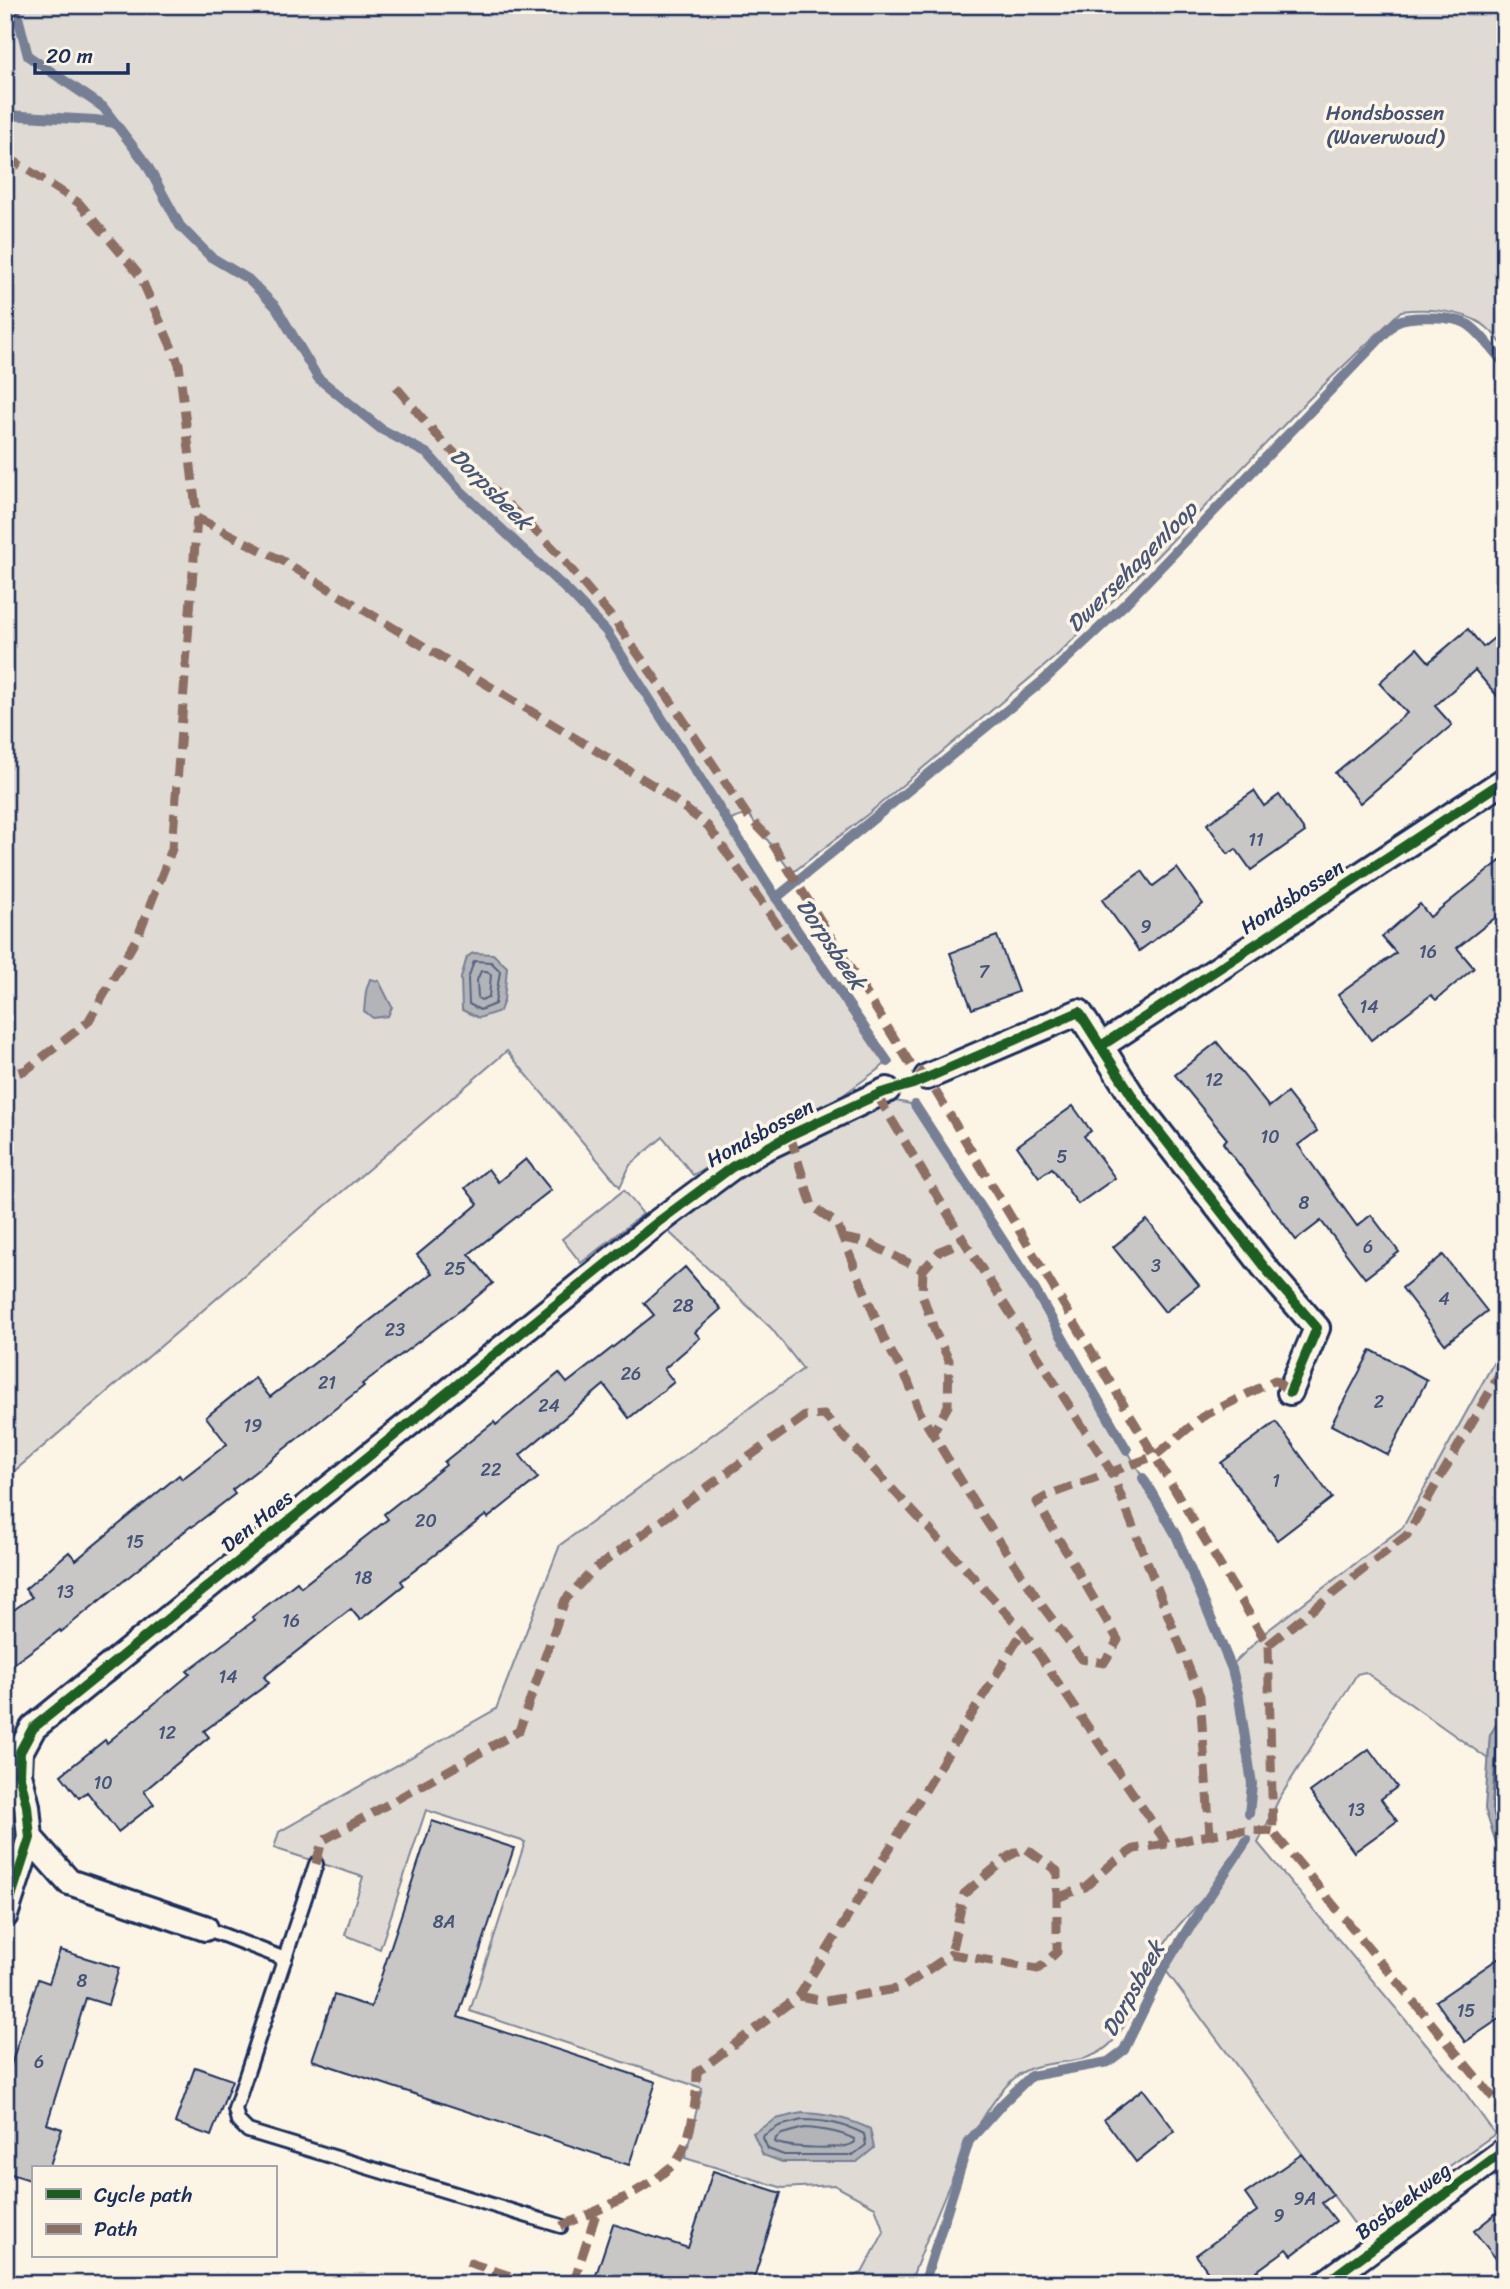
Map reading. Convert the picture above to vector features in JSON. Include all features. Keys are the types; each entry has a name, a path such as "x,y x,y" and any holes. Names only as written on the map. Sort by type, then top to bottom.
{"street":[{"name":"Hondsbossen","path":"1101,1046 1505,780"},
{"path":"927,1077 1079,1012 1136,1102 1265,1268 1317,1328 1290,1392"},
{"name":"Hondsbossen","path":"658,1222 732,1167 763,1149 887,1090"},
{"name":"Den Haes","path":"5,1915 30,1838 27,1806 19,1774 20,1752 33,1728 658,1222"},
{"path":"30,1838 69,1882 205,1928"},
{"name":"Bosbeekweg","path":"1324,2284 1505,2150"}],"lane":[{"path":"316,1864 235,2109 238,2121 248,2131 561,2226"},
{"path":"205,1928 285,1958"}],"green space":[{"name":"Hondsbossen (Waverwoud)","path":"5,5 1505,5 1505,348 1486,326 1474,319 1431,310 1401,311 1306,402 1137,577 1054,658 868,814 792,873 748,814 727,821 797,930 888,1062 842,1096 693,1175 663,1137 630,1165 620,1187 507,1051 5,1479"},
{"path":"896,1101 915,1105 1035,1290 1176,1535 1231,1666 1267,1631 1403,1527 1505,1342 1505,1710 1490,1735 1488,1759 1365,1672 1357,1674 1279,1799 1258,1843 1459,2084 1495,2134 1359,2230 1164,1968 1200,1921 1218,1883 1165,1942 1146,1975 1125,2023 1113,2041 1094,2055 1029,2069 1011,2081 993,2102 976,2129 945,2193 913,2275 904,2284 835,2284 862,2273 884,2232 875,2207 834,2185 783,2188 685,2158 702,2088 470,2011 525,1842 426,1810 380,1949 345,1935 363,1877 274,1848 279,1832 496,1709 560,1545 803,1369 771,1328 669,1232 728,1186 807,1137"},
{"path":"624,1190 643,1214 581,1263 562,1239"}],"water":[{"path":"473,953 493,954 507,967 504,1000 500,1011 479,1018 462,1010 461,978 467,957"},
{"path":"370,979 379,981 392,1007 388,1016 373,1018 364,1011"},
{"path":"1505,1710 1505,1871 1485,1809 1490,1735"},
{"path":"802,2113 837,2117 870,2129 874,2148 857,2162 782,2162 763,2155 753,2133 776,2119"}],"building":[{"path":"1468,629 1483,647 1505,629 1505,705 1475,670 1435,706 1452,725 1360,803 1335,773 1407,713 1379,683 1417,648 1429,662"},
{"path":"1254,791 1264,806 1279,795 1305,832 1251,870 1236,849 1228,854 1207,824"},
{"path":"1505,857 1505,910 1457,948 1474,968 1436,1000 1431,995 1371,1040 1338,995 1396,953 1382,937 1420,904 1430,917"},
{"path":"1177,868 1203,904 1139,951 1102,900 1142,871 1153,886"},
{"path":"997,936 1018,992 972,1009 950,953"},
{"path":"1217,1042 1269,1107 1287,1093 1317,1131 1298,1145 1357,1226 1371,1215 1399,1252 1365,1278 1321,1221 1296,1240 1223,1143 1227,1139 1175,1075"},
{"path":"1073,1106 1091,1131 1084,1136 1115,1178 1078,1204 1052,1168 1039,1177 1017,1146"},
{"path":"526,1159 551,1190 469,1254 493,1283 362,1384 364,1386 232,1490 235,1494 191,1526 61,1632 60,1630 5,1670 5,1616 32,1597 25,1589 69,1552 76,1560 179,1475 182,1479 227,1444 206,1417 255,1378 270,1397 432,1273 417,1255 478,1204 465,1188 488,1169 498,1182"},
{"path":"1147,1220 1199,1285 1165,1312 1113,1247"},
{"path":"1443,1255 1487,1311 1445,1344 1402,1288"},
{"path":"685,1267 721,1309 695,1332 700,1338 664,1369 674,1382 629,1418 604,1385 520,1455 538,1478 401,1581 404,1585 360,1620 351,1609 264,1677 269,1683 204,1731 209,1737 144,1791 154,1804 118,1832 87,1792 79,1798 61,1775 105,1740 107,1743 190,1674 187,1671 255,1620 252,1617 297,1582 301,1587 388,1519 384,1514 446,1465 444,1462 494,1422 496,1425 559,1373 567,1383 654,1315 644,1303"},
{"path":"1371,1350 1427,1380 1388,1455 1331,1425"},
{"path":"1276,1422 1332,1498 1277,1540 1221,1463"},
{"path":"1369,1749 1397,1787 1381,1799 1397,1821 1354,1852 1310,1792"},
{"path":"432,1821 514,1848 458,2017 656,2082 629,2165 312,2060 334,1995 371,2007"},
{"path":"60,1950 119,1968 108,2005 86,1998 47,2124 62,2129 50,2166 32,2166 32,2181 5,2172 5,2084 38,1979 49,1983"},
{"path":"1505,1954 1505,2015 1465,2042 1436,2001"},
{"path":"195,2067 232,2080 211,2136 175,2123"},
{"path":"1143,2089 1175,2131 1136,2162 1104,2119"},
{"path":"1302,2154 1333,2195 1322,2203 1336,2221 1292,2255 1287,2249 1239,2284 1217,2284 1196,2255 1257,2211 1245,2194"},
{"path":"713,2171 781,2193 752,2284 593,2284 613,2224 688,2248"},
{"path":"1505,2206 1505,2270 1474,2231"}],"waterway":[{"name":"Dorpsbeek","path":"15,5 28,56 103,107 147,165 180,226 211,257 248,279 276,307 318,378 381,429 428,454 462,492 571,594 606,631 797,930 888,1062"},
{"path":"5,115 115,123"},
{"name":"Dwersehagenloop","path":"776,898 1044,680 1125,604 1396,322 1421,317 1461,321 1477,331 1505,364"},
{"name":"Dorpsbeek","path":"915,1105 1035,1290 1127,1450"},
{"name":"Dorpsbeek","path":"1143,1478 1176,1535 1232,1669 1252,1784 1249,1814"},
{"name":"Dorpsbeek","path":"924,2284 969,2141 1031,2076 1108,2062 1124,2050 1164,1968 1247,1840"}],"marked path":[{"path":"5,158 79,203 140,276 179,364 197,518 172,849 138,936 88,1022 26,1070 5,1077"},
{"path":"396,387 441,440 553,548 614,620 747,815 769,838 911,1065 927,1077 1268,1645 1273,1832 1505,2112"},
{"path":"197,518 283,561 661,790 708,826 793,947"},
{"path":"877,1095 964,1241 1111,1471 1200,1696 1210,1835"},
{"path":"790,1135 812,1206 837,1224 885,1341 908,1381 920,1413 977,1507 1043,1607 1082,1659 1104,1663 1118,1640 1037,1502 1051,1494 1155,1456 1202,1417 1275,1380 1290,1392"},
{"path":"843,1238 868,1243 923,1270 940,1251 964,1241"},
{"path":"923,1270 922,1294 935,1332 949,1360 948,1406 932,1434"},
{"path":"1268,1645 1407,1535 1505,1365"},
{"path":"316,1864 322,1841 519,1731 565,1600 592,1571 805,1416 824,1415 1023,1631 1167,1844 1233,1831 1273,1832"},
{"path":"561,2226 637,2191 677,2161 690,2129 697,2072 799,1996 1023,1631"},
{"path":"1057,1898 1085,1887 1134,1849 1167,1844"},
{"path":"799,1996 825,2001 902,1988 951,1954 1038,1969 1057,1952 1057,1871 1025,1848 1009,1856 964,1894 951,1954"},
{"path":"573,2284 597,2211"},
{"path":"467,2262 535,2284"}],"cycle path":[{"path":"1101,1046 1505,780"},
{"path":"5,1915 30,1838 27,1806 19,1774 20,1752 33,1728 658,1222 732,1167 790,1135 881,1093 913,1084 1079,1012 1136,1102 1265,1268 1317,1328 1290,1392"},
{"path":"1324,2284 1505,2150"}]}
